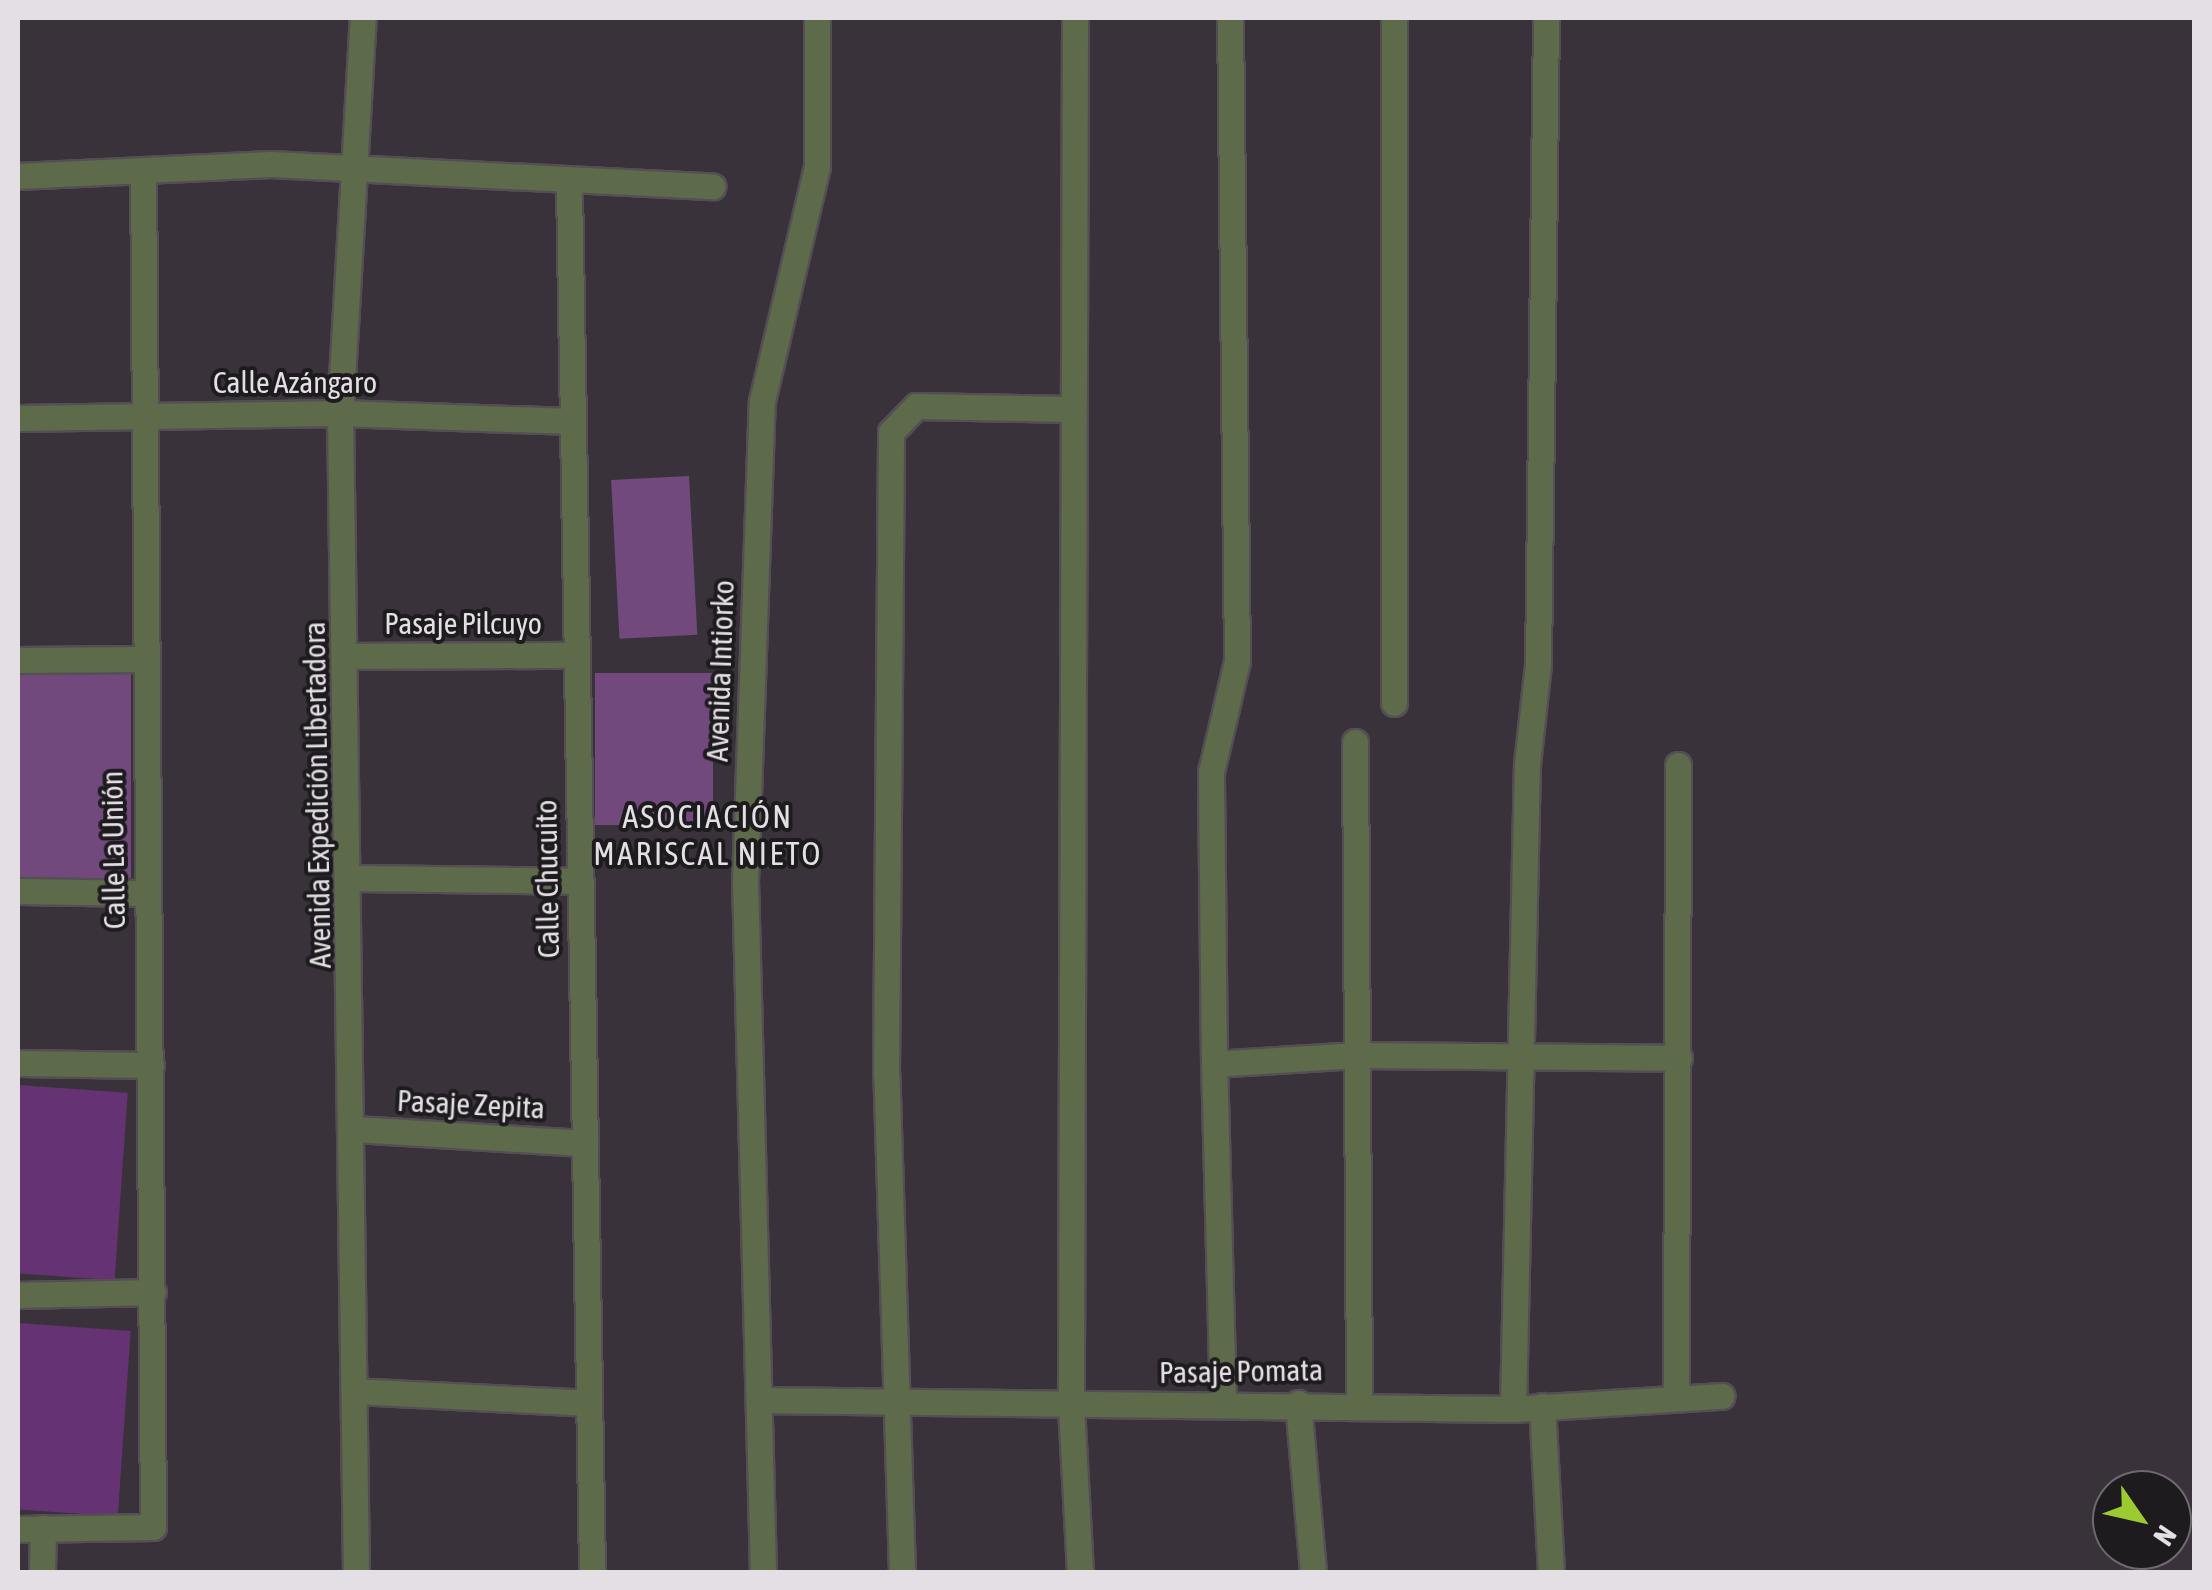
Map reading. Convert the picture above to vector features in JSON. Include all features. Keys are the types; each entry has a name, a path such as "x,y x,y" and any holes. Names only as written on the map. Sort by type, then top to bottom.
{"street":[{"name":"Avenida Expedición Libertadora","path":"356,1572 349,656 340,413 363,18"},
{"name":"Avenida Intiorko","path":"763,1572 745,882 762,401 817,166 817,18"},
{"path":"1075,18 1071,1406 1080,1572"},
{"path":"1223,1404 1211,772 1238,661 1230,18"},
{"path":"1394,18 1394,703"},
{"path":"1512,1409 1520,1055 1538,664 1546,18"},
{"path":"18,176 271,164 568,184 712,186"},
{"name":"Calle La Unión","path":"30,1529 154,1527 151,1065 144,893 143,172"},
{"name":"Calle Chucuito","path":"568,184 592,1572"},
{"path":"902,1572 886,1074 891,432 916,406 1074,409"},
{"name":"Calle Azángaro","path":"18,418 340,413 572,421"},
{"name":"Pasaje Pilcuyo","path":"349,656 576,656"},
{"path":"18,660 144,660"},
{"path":"1354,742 1359,1400"},
{"path":"1676,1398 1678,765"},
{"path":"350,878 580,881"},
{"path":"18,891 144,893"},
{"path":"1214,1064 1357,1055 1679,1058"},
{"path":"18,1063 151,1065"},
{"name":"Pasaje Zepita","path":"355,1130 584,1142"},
{"path":"18,1295 153,1292"},
{"path":"354,1391 588,1403"},
{"name":"Pasaje Pomata","path":"760,1400 1071,1406 1359,1400 1512,1409 1722,1396"},
{"path":"1298,1403 1313,1572"},
{"path":"1542,1406 1551,1572"},
{"path":"30,1529 42,1572"}],"shaded area":[{"path":"689,476 697,635 619,639 611,480"},
{"path":"18,670 131,670 131,878 18,878"},
{"path":"595,673 713,673 713,825 595,825"}],"building":[{"path":"18,1085 128,1093 115,1280 18,1273"},
{"path":"18,1323 131,1331 118,1516 18,1509"}],"district":[{"name":"ASOCIACIÓN MARISCAL NIETO","path":"708,836"}]}
